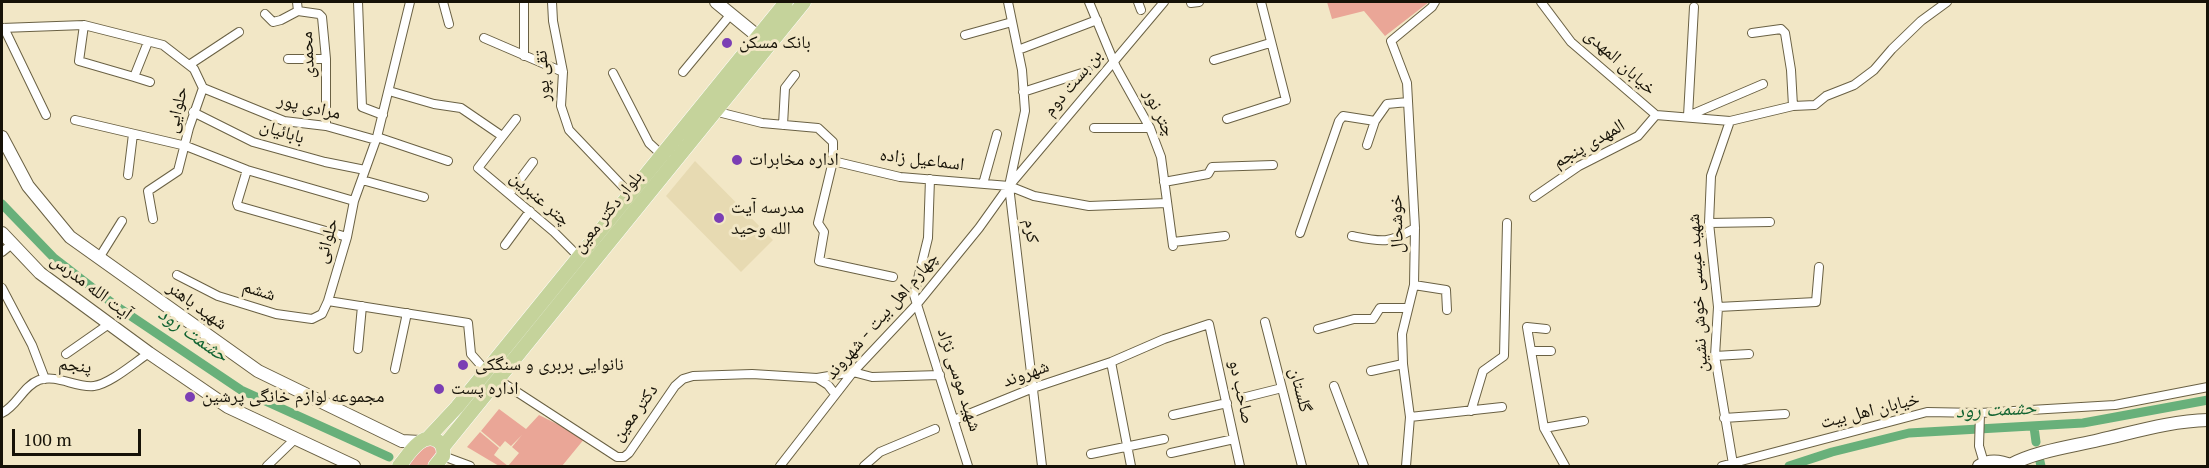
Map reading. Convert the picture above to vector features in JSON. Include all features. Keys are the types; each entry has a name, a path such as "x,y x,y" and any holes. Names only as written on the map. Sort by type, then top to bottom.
{"main road":[{"path":"716,2 763,40"},
{"name":"بلوار دکتر معین","path":"399,466 491,375 714,111 786,2"},
{"name":"بلوار دکتر معین","path":"440,457 491,375 579,257 662,155 763,40 804,2"},
{"name":"شهید باهنر","path":"2,137 28,186 70,237 99,258 258,371 402,441 424,440"},
{"name":"آیت الله مدرس","path":"2,233 40,273 228,407 354,466"},
{"path":"1979,465 1996,461 2011,466 2027,457 2076,445 2183,421 2208,420"},
{"path":"424,440 437,440 440,457"}],"street":[{"path":"358,2 362,107 383,115"},
{"name":"حلوائی","path":"328,301 347,237 354,201 383,115 410,2"},
{"path":"443,2 449,24"},
{"path":"524,2 524,56"},
{"name":"تقی پور","path":"552,2 562,72 561,106 569,130 630,194"},
{"name":"کرم","path":"1008,2 1022,70 1025,111 1008,186 1042,466"},
{"name":"چتر نور","path":"1089,2 1114,60 1150,128 1161,157 1173,244 1225,236"},
{"name":"بن بست دوم","path":"1008,186 1164,2"},
{"path":"1227,119 1286,100 1261,2"},
{"name":"خوشحال","path":"1406,466 1410,417 1403,364 1402,334 1414,285 1415,228 1407,84 1391,41 1436,2"},
{"name":"خيابان المهدی","path":"1541,2 1571,42 1656,115 1730,121"},
{"path":"1730,121 1793,106 1815,105 1826,96 1854,85 1874,70 1921,21 1947,2"},
{"path":"266,14 273,21 281,20 297,6"},
{"name":"محمدی","path":"297,6 322,17 326,59 326,126"},
{"path":"1694,7 1689,116 1763,84"},
{"path":"683,72 731,14"},
{"path":"1018,50 1097,20"},
{"path":"965,35 1012,22"},
{"path":"84,25 79,61 150,82"},
{"name":"حلوایی","path":"2,29 84,25 163,45 194,69 203,88 178,171 148,191 153,219"},
{"path":"2,29 46,115"},
{"path":"1752,33 1780,29 1785,33 1791,70 1793,106"},
{"path":"189,66 239,32"},
{"path":"484,38 562,72"},
{"path":"134,77 148,42"},
{"path":"1214,60 1270,43"},
{"path":"288,59 326,59"},
{"path":"1023,92 1088,71"},
{"path":"613,73 649,143 662,155"},
{"path":"783,125 785,88 795,75"},
{"name":"مرادی پور","path":"203,88 284,121 326,126 448,160"},
{"path":"389,91 434,104 461,108 502,136 516,119"},
{"path":"1367,145 1375,121 1387,104 1408,102"},
{"path":"714,111 762,123 818,128 833,142 833,161 818,222 824,232 819,261 892,277"},
{"name":"بابائیان","path":"194,112 253,142 325,162 365,170"},
{"name":"المهدی پنجم","path":"1534,196 1587,162 1638,136 1656,115"},
{"path":"1300,232 1339,120 1343,116 1375,121"},
{"path":"75,120 186,146 247,170 354,201"},
{"name":"شهید عیسی خوش نشین","path":"1730,121 1711,176 1709,223 1718,307 1715,356 1724,418 1734,464"},
{"path":"1094,128 1150,128"},
{"path":"128,175 133,134"},
{"path":"983,184 998,134"},
{"name":"چتر عنبرین","path":"502,136 478,168 530,211 579,257"},
{"name":"اسماعیل زاده","path":"833,161 900,177 1008,186 1034,196 1089,206 1167,203"},
{"path":"509,194 533,162"},
{"path":"1164,182 1208,174 1212,167 1273,165"},
{"path":"247,170 238,206 347,237"},
{"path":"917,304 914,295 928,238 930,179"},
{"path":"362,180 424,197"},
{"name":"چهارم اهل بیت - شهروند","path":"780,466 853,372 917,304 979,228 1008,186"},
{"path":"505,244 530,211"},
{"path":"99,258 122,221"},
{"path":"1709,223 1770,222"},
{"path":"1471,411 1483,371 1504,356 1507,223"},
{"path":"1352,236 1386,241 1396,240 1415,228"},
{"path":"2,252 12,244"},
{"path":"1718,307 1816,302 1819,267"},
{"name":"ششم","path":"177,275 218,296 276,314 312,319 322,314 328,301"},
{"path":"1414,285 1446,290 1448,310"},
{"path":"2,288 32,345 45,380"},
{"path":"328,301 468,323 471,354 491,375"},
{"name":"شهید موسی نژاد","path":"917,304 968,466"},
{"path":"358,349 362,306"},
{"path":"1318,329 1354,320 1373,319 1380,308 1407,308"},
{"path":"395,369 407,313"},
{"name":"گلستان","path":"1265,322 1302,466"},
{"path":"66,354 109,324"},
{"name":"شهروند","path":"954,420 1033,388 1111,362 1164,339 1209,324"},
{"name":"صاحب دو","path":"1209,324 1240,466"},
{"path":"1546,329 1527,327 1544,428 1564,466"},
{"path":"1531,351 1551,351"},
{"name":"پنجم","path":"2,413 12,407 31,384 55,379 95,386 109,380 149,352"},
{"path":"1715,356 1749,354"},
{"path":"1111,362 1131,466"},
{"path":"1371,371 1403,364"},
{"name":"دکتر معین","path":"491,375 617,457 624,457 629,453 675,386 683,379 693,376 752,374 817,378 853,372 872,377 940,375"},
{"path":"817,378 828,385 835,394"},
{"path":"1334,387 1364,466"},
{"name":"خیابان اهل بیت","path":"1722,466 1927,412 1980,413 2115,405 2208,387"},
{"path":"1242,399 1282,388"},
{"path":"1173,415 1227,403"},
{"path":"1410,417 1502,407"},
{"path":"1979,465 1980,413"},
{"path":"1724,418 1785,414"},
{"path":"1544,428 1584,421"},
{"path":"864,466 880,452 935,429"},
{"path":"267,466 296,438"},
{"path":"1091,454 1164,439"},
{"path":"1171,453 1234,439"},
{"path":"440,457 470,466"}],"shaded area":[{"path":"1327,2 1429,2 1385,36 1364,11 1332,19"},
{"name":"مدرسه آیت الله وحید","path":"695,161 773,240 741,272 666,196"},
{"path":"499,409 526,429 539,415 585,438 562,466 508,466 519,453 512,447 522,435 511,446 505,441 500,447 481,431"},
{"path":"480,432 499,448 494,455 508,466 499,466 467,447"},
{"path":"432,443 439,451 431,466 405,466 422,446"}],"waterway":[{"name":"حشمت رود","path":"2,204 54,258 116,306 241,390 389,457"},
{"name":"حشمت رود","path":"1789,466 1832,452 1909,433 2083,423 2208,400"},
{"path":"2034,427 2036,442"},
{"path":"2039,457 2041,466"}],"place":[{"name":"بانک مسکن","path":"727,43"},
{"name":"اداره مخابرات","path":"737,160"},
{"name":"مدرسه آیت الله وحید","path":"719,218"},
{"name":"نانوایی بربری و سنگکی","path":"463,365"},
{"name":"اداره پست","path":"439,389"},
{"name":"مجموعه لوازم خانگی پرشین","path":"190,397"}]}
